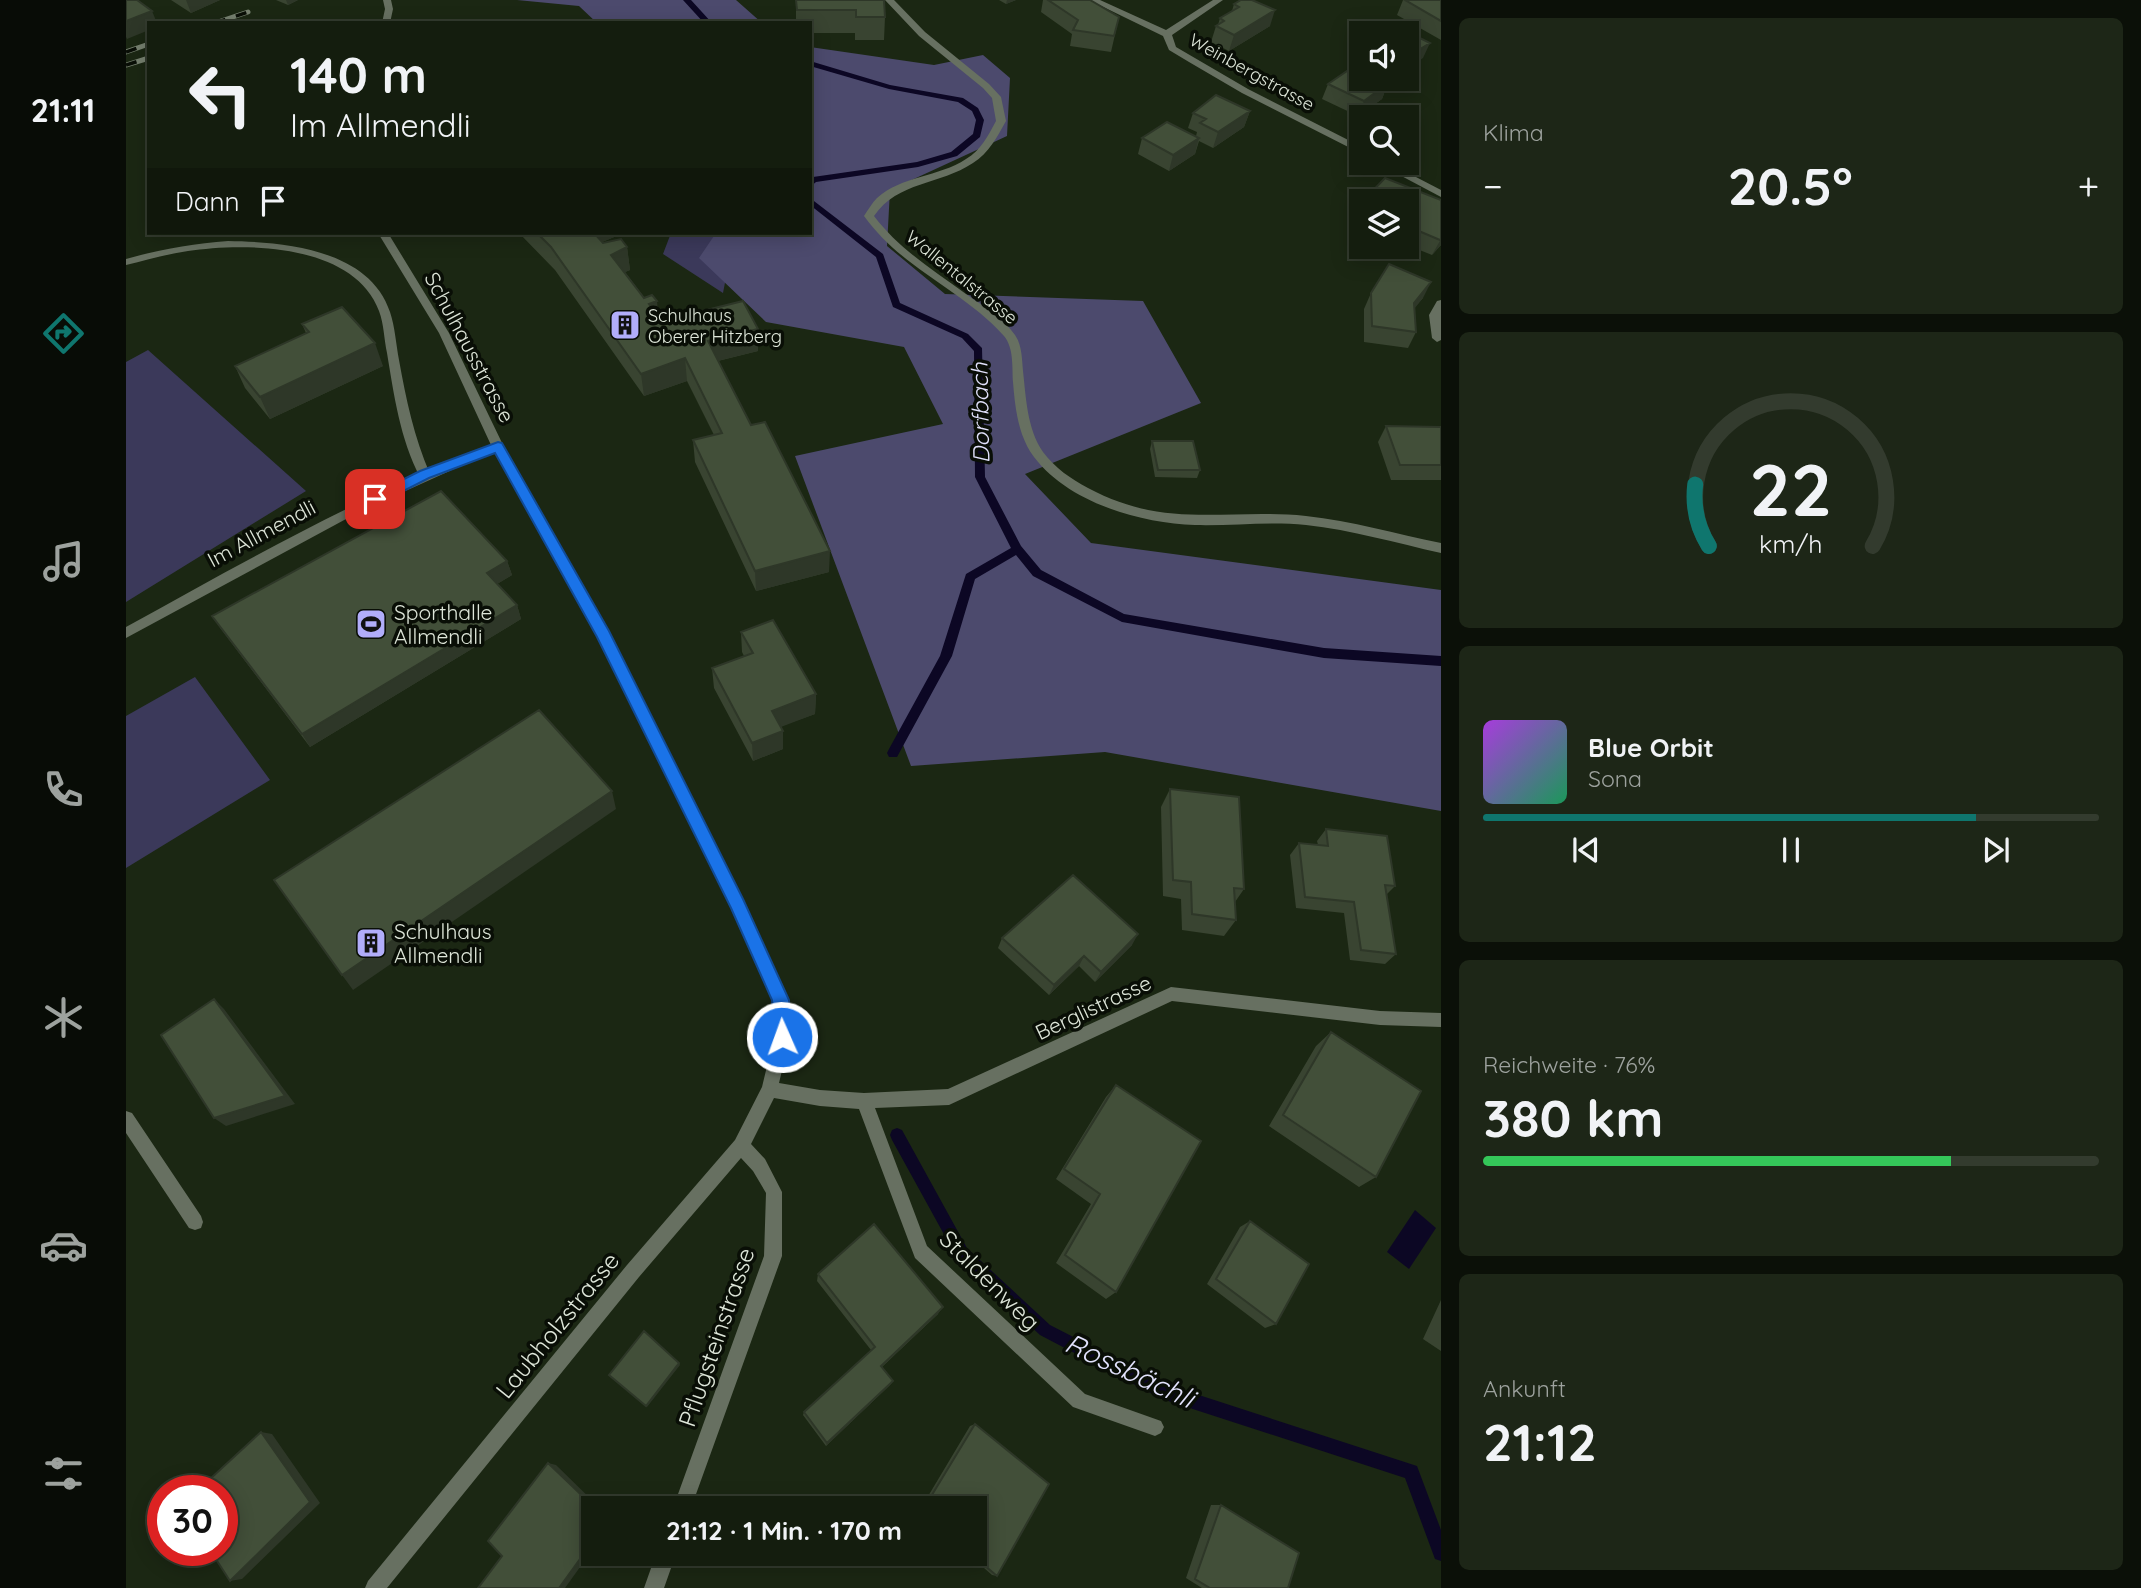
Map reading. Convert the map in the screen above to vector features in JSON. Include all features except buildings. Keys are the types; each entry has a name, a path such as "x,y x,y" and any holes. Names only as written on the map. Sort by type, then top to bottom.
{"street":[{"path":"386,21 389,9 387,0"},
{"name":"Wallentalstrasse","path":"889,0 922,34 986,86 996,97 1001,121 981,156 950,173 894,191 873,206 869,216 877,229 895,246 1011,337 1016,350 1028,436 1048,466 1087,492 1111,504 1146,514 1184,520 1291,519 1441,548"},
{"name":"Weinbergstrasse","path":"1093,0 1167,34 1172,48 1245,92 1349,144"},
{"path":"1167,34 1219,0"},
{"path":"1405,175 1441,194"},
{"name":"Schulhausstrasse","path":"384,235 444,333 498,447 604,635 737,904 781,1000 782,1037 770,1089"},
{"path":"126,262 176,248 258,244 323,257 346,268 370,286 384,309 411,448 424,474"},
{"path":"1437,338 1434,315 1441,303"},
{"name":"Im Allmendli","path":"126,633 252,563 424,474 498,447"},
{"name":"Berglistrasse","path":"770,1089 820,1098 864,1101 949,1097 1171,995 1380,1018 1441,1020"},
{"name":"Laubholzstrasse","path":"375,1588 633,1271 741,1146 770,1089"},
{"name":"Staldenweg","path":"864,1101 921,1252 1079,1401 1155,1427"},
{"path":"126,1119 195,1222"},
{"name":"Pflugsteinstrasse","path":"686,1496 773,1256 774,1192 759,1165 741,1146"},
{"path":"654,1588 662,1566"}],"shaded area":[{"path":"517,0 736,0 760,21 595,21 579,6"},
{"path":"812,47 934,65 983,55 1010,78 1007,136 890,190 887,246 945,294 1143,301 1201,403 1025,474 1091,543 1441,590 1441,811 1105,752 911,766 795,456 943,424 904,347 766,322 699,258 715,235 812,235"},
{"path":"670,235 739,235 731,252 723,293 663,254"},
{"path":"148,350 306,491 126,602 126,362"},
{"path":"195,677 270,780 126,868 126,716"},
{"path":"1415,1210 1436,1228 1409,1269 1387,1252"}],"waterway":[{"name":"Dorfbach","path":"687,0 706,21"},
{"name":"Dorfbach","path":"812,64 889,87 960,100 975,110 980,120 977,135 954,154 918,164 812,181"},
{"name":"Dorfbach","path":"812,203 880,256 896,305 965,336 979,350 980,477 1017,549"},
{"name":"Rossbächli","path":"893,753 946,656 970,577 1017,549"},
{"name":"Dorfbach","path":"1017,549 1037,573 1122,618 1324,653 1441,661"},
{"name":"Rossbächli","path":"897,1135 962,1253 1045,1330 1162,1391 1411,1472 1441,1553"}],"railway":[{"path":"221,21 248,12"},
{"path":"126,52 147,45"},
{"path":"126,65 147,59"}],"place":[{"name":"Schulhaus Oberer Hitzberg","path":"625,325"},
{"name":"Sporthalle Allmendli","path":"371,624"},
{"name":"Schulhaus Allmendli","path":"371,943"}],"route":[{"path":"375,499 424,474 498,447 604,635 737,904 781,1000 782,1037"}]}
